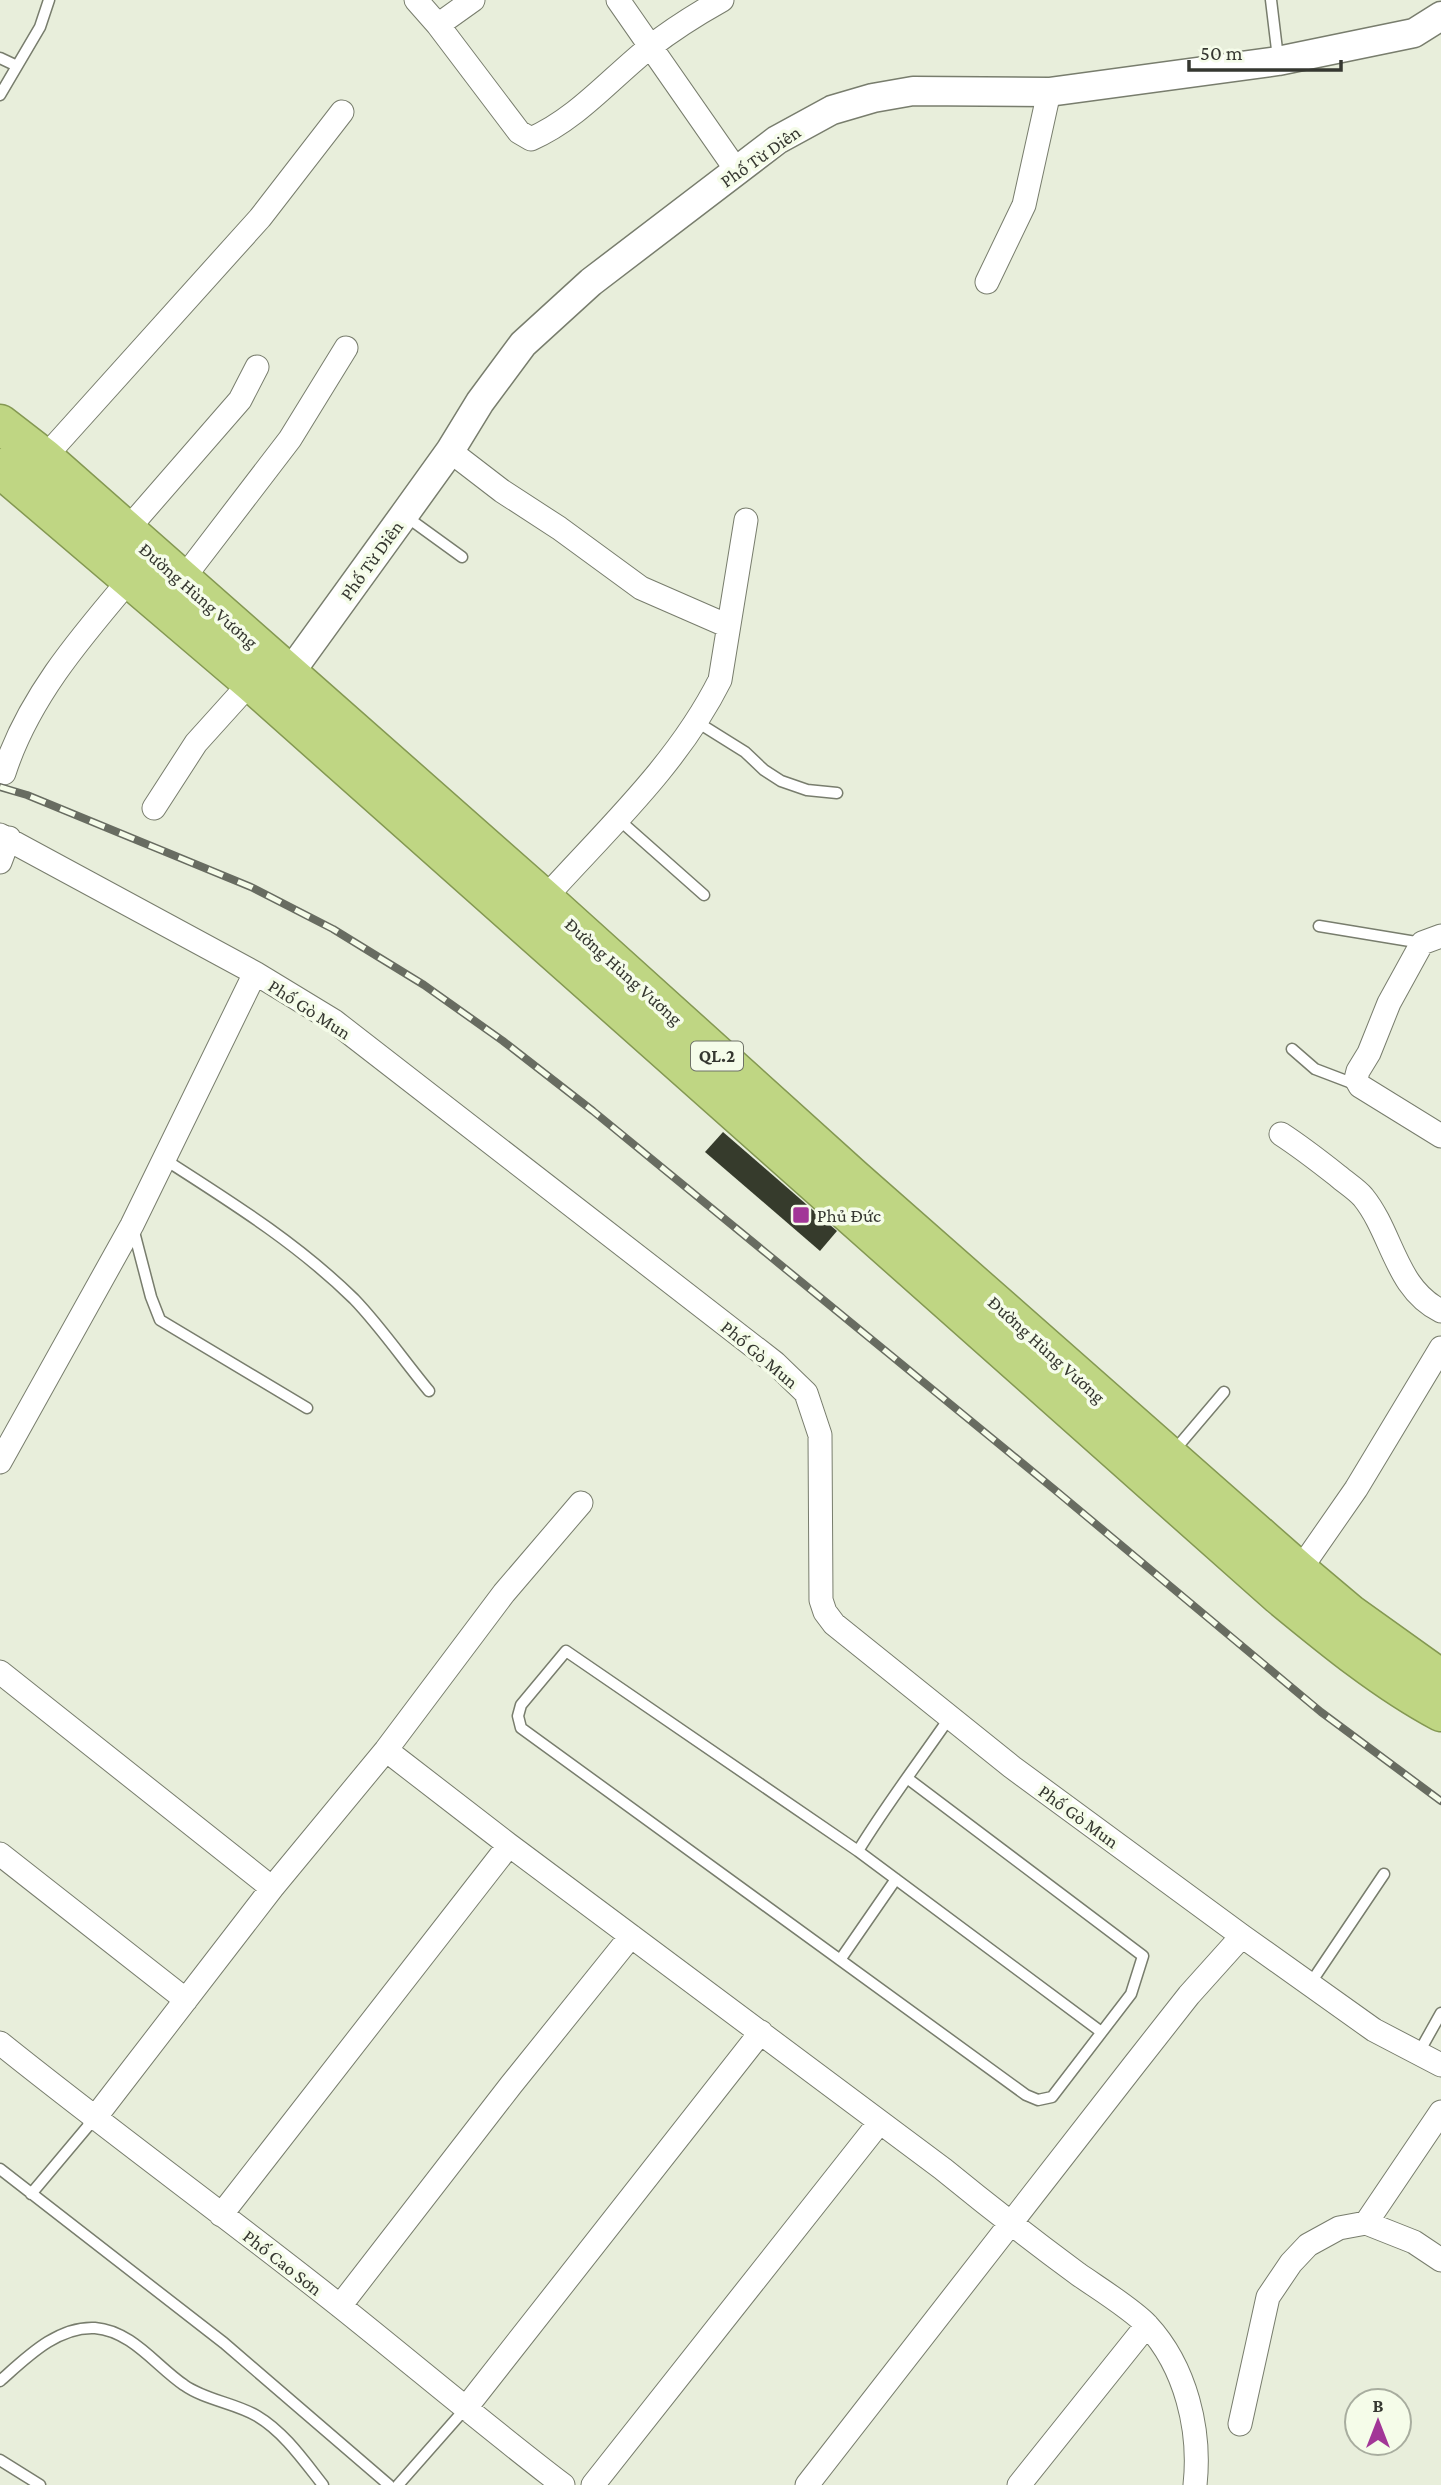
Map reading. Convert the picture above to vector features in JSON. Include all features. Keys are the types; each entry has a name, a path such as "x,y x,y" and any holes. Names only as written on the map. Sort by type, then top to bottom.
{"highway":[{"name":"Đường Hùng Vương","path":"0,424 44,458 544,899 1168,1457 1350,1614 1441,1679"},
{"name":"Đường Hùng Vương","path":"0,468 251,682 1279,1595 1329,1636 1441,1712"}],"street":[{"path":"416,0 519,132 531,139 589,101 650,47 698,13 722,0"},
{"path":"438,25 473,0"},
{"path":"618,0 737,171"},
{"name":"Phố Từ Diên","path":"289,674 450,451 480,402 523,344 591,282 777,139 832,110 873,97 913,91 1049,92 1278,61 1414,33 1441,16"},
{"path":"987,282 1024,205 1049,92"},
{"path":"44,458 260,218 342,112"},
{"path":"182,580 290,439 346,348"},
{"path":"126,531 240,400 257,367"},
{"path":"450,451 502,491 559,527 641,588 728,626"},
{"path":"544,899 671,758 697,722 720,680 746,520"},
{"path":"4,773 13,744 47,686 80,637 131,578"},
{"path":"154,807 196,743 251,682"},
{"path":"0,862 5,836"},
{"name":"Phố Gò Mun","path":"5,836 255,973 334,1021 775,1363 806,1393 820,1434 821,1600 834,1625 1012,1767 1242,1936 1374,2030 1441,2065"},
{"path":"1431,939 1389,1003 1369,1053 1357,1071 1356,1079 1360,1086 1441,1136"},
{"path":"0,1462 132,1225 255,973"},
{"path":"1281,1133 1361,1195 1381,1223 1398,1266 1410,1287 1429,1305 1441,1311"},
{"path":"1299,1571 1356,1489 1441,1348"},
{"path":"94,2119 272,1888 386,1750 504,1593 581,1503"},
{"path":"0,1672 272,1888"},
{"path":"386,1750 1147,2325 1171,2359 1184,2389 1198,2444 1195,2485"},
{"path":"221,2215 509,1845"},
{"path":"0,1854 186,2000"},
{"path":"340,2306 511,2085 631,1936"},
{"path":"807,2485 1181,2005 1242,1936"},
{"path":"465,2409 761,2032"},
{"name":"Phố Cao Sơn","path":"0,2043 94,2119 340,2306 563,2485"},
{"path":"1366,2223 1441,2112"},
{"path":"593,2485 879,2123"},
{"path":"1240,2424 1268,2297 1291,2263 1308,2245 1339,2228 1366,2223 1414,2242 1441,2260"},
{"path":"1019,2485 1147,2325"}],"lane":[{"path":"0,95 40,27 49,0"},
{"path":"1271,0 1278,61"},
{"path":"0,58 17,66"},
{"path":"404,515 462,557"},
{"path":"697,722 745,752 781,781 807,790 837,793"},
{"path":"618,818 704,895"},
{"path":"1319,926 1431,939"},
{"path":"1292,1049 1315,1069 1360,1086"},
{"path":"164,1159 276,1232 342,1288 429,1391"},
{"path":"132,1225 150,1297 160,1320 307,1408"},
{"path":"1168,1457 1224,1392"},
{"path":"907,1777 1143,1956 1131,1994 1052,2097 1038,2101 1026,2095 521,1728 518,1716 521,1705 566,1651 858,1851 1100,2031"},
{"path":"858,1851 950,1717"},
{"path":"1310,1984 1384,1874"},
{"path":"839,1960 896,1880"},
{"path":"1418,2054 1441,2013"},
{"path":"31,2194 94,2119"},
{"path":"0,2169 224,2343 389,2485"},
{"path":"0,2381 41,2345 77,2330 96,2328 113,2332 130,2341 186,2386 258,2416 285,2439 323,2485"},
{"path":"398,2485 465,2409"},
{"path":"0,2460 40,2485"}],"building":[{"path":"723,1132 837,1231 820,1251 705,1152"}],"railway":[{"path":"0,787 27,795 251,887 333,929 424,985 503,1041 593,1111 1321,1712 1441,1801"}],"place":[{"name":"Phủ Đức","path":"801,1215"}]}
